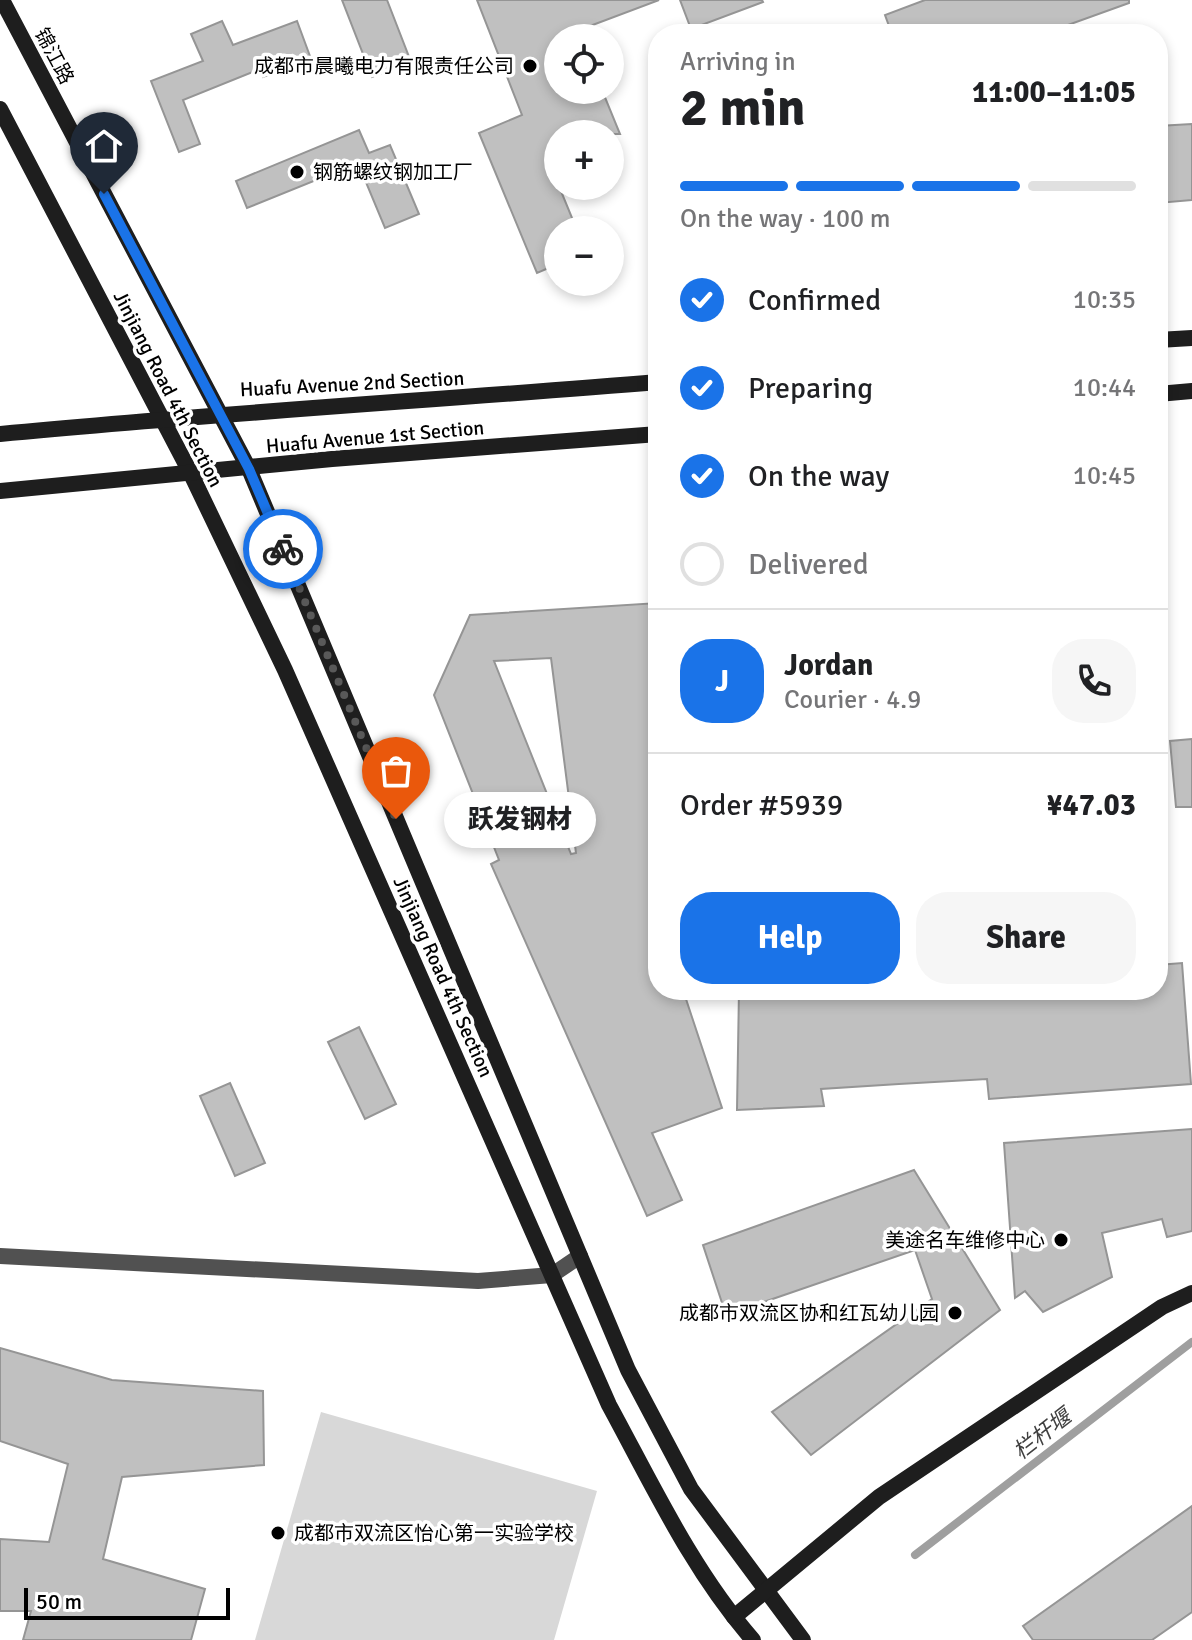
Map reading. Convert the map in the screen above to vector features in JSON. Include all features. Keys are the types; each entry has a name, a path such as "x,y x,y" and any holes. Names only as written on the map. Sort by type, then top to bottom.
{"street":[{"name":"锦江路","path":"2,0 249,469"},
{"name":"Jinjiang Road 4th Section","path":"0,109 191,474 285,670 609,1405 667,1511 734,1617 753,1640"},
{"path":"1168,339 1192,338"},
{"name":"Huafu Avenue 2nd Section","path":"0,434 217,412 405,403 648,383"},
{"path":"1168,393 1192,391"},
{"name":"Huafu Avenue 1st Section","path":"0,491 332,459 648,435"},
{"name":"Jinjiang Road 4th Section","path":"249,469 628,1370 691,1489 803,1640"},
{"path":"0,1256 478,1281 552,1275 580,1256"},
{"path":"734,1617 879,1497 1162,1307 1192,1293"}],"shaded area":[{"path":"321,1412 597,1491 554,1640 255,1640"}],"building":[{"path":"342,0 387,0 411,62 372,77"},
{"path":"477,0 659,0 595,24 544,24 544,104 608,104 614,120 544,120 544,200 565,200 571,216 544,216 544,270 537,273 479,133 522,115"},
{"path":"680,0 763,2 704,24 689,24"},
{"path":"925,0 1129,0 1129,3 1071,24 888,24 885,15"},
{"path":"222,21 233,45 297,21 311,59 263,77 260,69 183,100 200,144 179,152 151,81 203,61 191,34"},
{"path":"1192,124 1192,200 1168,202 1168,125"},
{"name":"钢筋螺纹钢加工厂","path":"359,130 369,153 390,145 419,214 385,228 358,163 247,208 236,181"},
{"path":"648,604 648,1000 686,1000 722,1108 652,1133 682,1200 647,1216 491,864 499,860 434,695 470,615","holes":["551,658 576,853 571,854 494,661"]},
{"path":"1192,739 1192,807 1176,807 1170,741"},
{"path":"1182,963 1191,1084 989,1099 987,1079 899,1084 821,1089 824,1106 737,1110 739,1000 1168,1000 1168,964"},
{"path":"359,1027 396,1104 365,1119 328,1042"},
{"path":"230,1083 265,1163 235,1176 200,1096"},
{"path":"1192,1129 1192,1231 1167,1237 1162,1219 1102,1233 1112,1277 1043,1312 1025,1291 1015,1298 1004,1143"},
{"name":"成都市双流区协和红瓦幼儿园","path":"914,1170 1000,1310 811,1455 772,1412 932,1299 915,1250 726,1315 703,1245"},
{"path":"0,1348 112,1380 263,1391 264,1465 122,1477 103,1559 205,1589 191,1640 23,1640 31,1611 0,1611 0,1539 49,1542 68,1464 0,1441"},
{"path":"1192,1506 1192,1612 1152,1640 1033,1640 1023,1626"}],"waterway":[{"name":"栏杆堰","path":"915,1555 1192,1342"}],"way so far":[{"path":"283,549 396,819"}],"place":[{"name":"成都市晨曦电力有限责任公司","path":"530,66"},
{"name":"钢筋螺纹钢加工厂","path":"297,172"},
{"name":"跃发钢材","path":"396,819"},
{"name":"美途名车维修中心","path":"1061,1240"},
{"name":"成都市双流区协和红瓦幼儿园","path":"955,1313"},
{"name":"成都市双流区怡心第一实验学校","path":"278,1533"}],"route":[{"path":"104,194 249,469 283,549"}]}
